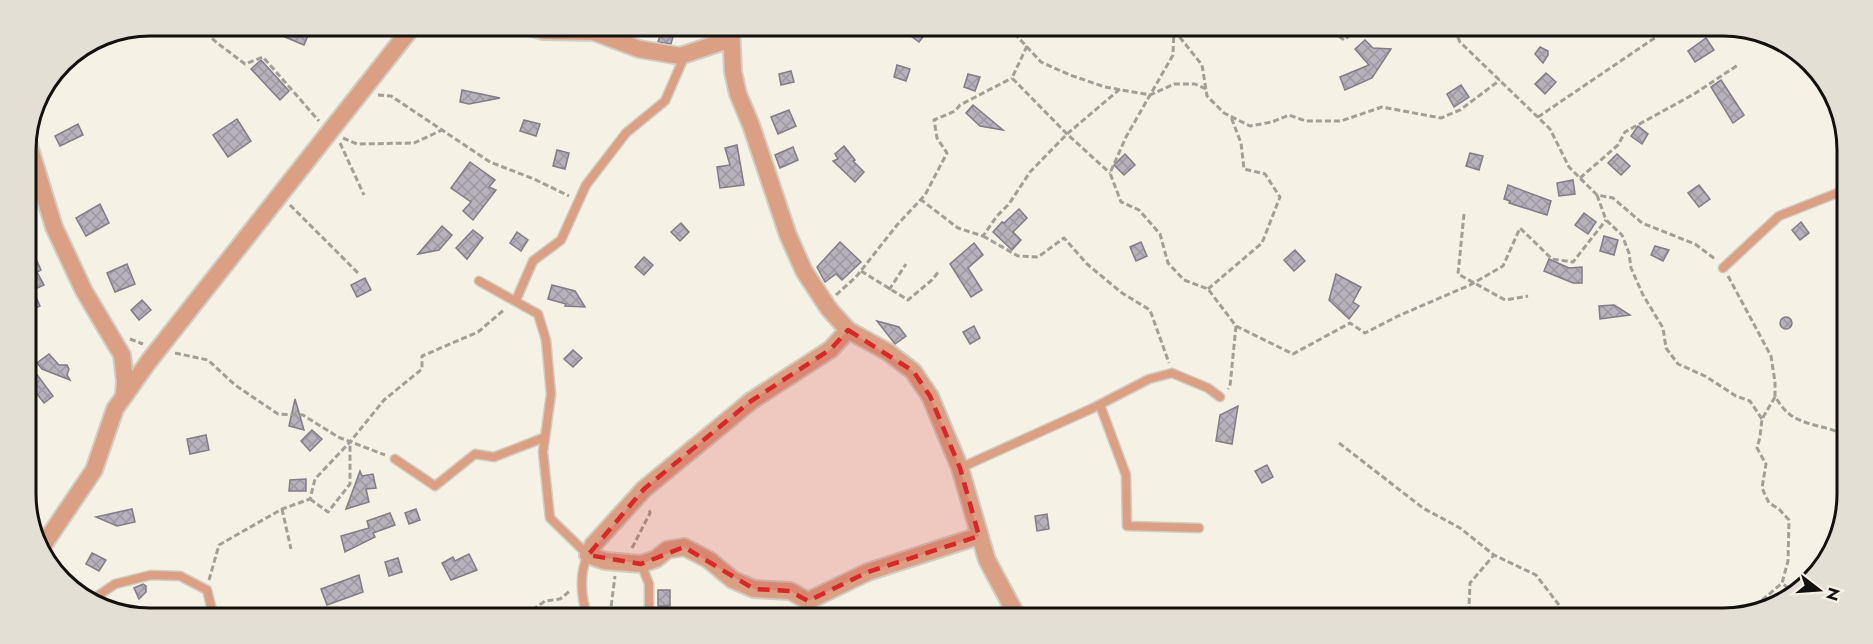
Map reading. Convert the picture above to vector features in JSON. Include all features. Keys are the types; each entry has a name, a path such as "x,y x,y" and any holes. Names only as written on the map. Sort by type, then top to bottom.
{"street":[{"path":"46,540 94,470 115,409 124,396 405,36"},
{"path":"605,36 639,49 680,56 724,36"},
{"path":"731,36 732,72 738,94 751,125 788,235 804,271 826,304 848,330 888,352 912,371 930,396 960,468 987,560 1013,608"},
{"path":"36,168 54,227 68,259 122,355 124,396"},
{"path":"807,608 790,591 753,589 733,580 709,560 684,547 667,550 656,559 641,564 605,561 588,555 593,545 644,489 752,401 831,348 848,330"},
{"path":"810,608 868,572 979,536"}],"lane":[{"path":"516,300 533,261 561,240 586,185 626,134 664,102 685,54"},
{"path":"1723,267 1779,216 1837,193"},
{"path":"479,281 538,314 546,340 551,394 543,438 550,518 588,555 582,581 586,608"},
{"path":"960,468 1100,405 1149,379 1172,373 1208,388 1220,397"},
{"path":"1100,405 1126,476 1127,526 1199,528"},
{"path":"395,459 435,486 475,454 494,457 543,438"},
{"path":"641,564 649,584 649,608"},
{"path":"98,595 115,584 151,575 180,576 207,590 212,608"}],"path":[{"path":"210,36 245,64 263,57 330,133"},
{"path":"1017,36 1041,62 1105,87 1150,95 1174,84 1195,84 1206,89"},
{"path":"1110,173 1121,146 1173,55 1174,36"},
{"path":"1180,36 1202,65 1207,96 1224,113 1250,126 1272,122 1289,115 1306,121 1341,121 1382,107 1441,118 1460,110 1500,80"},
{"path":"1457,36 1460,42 1550,129 1569,167 1597,195 1606,220 1622,235 1629,253 1631,268 1643,295 1663,328 1666,348 1678,364 1750,401 1762,419"},
{"path":"1538,117 1658,36"},
{"path":"826,304 861,271 897,225 921,200 947,153 937,138 934,120 955,111 960,105 1012,78 1027,46"},
{"path":"1580,178 1618,145 1625,132 1694,94 1738,65"},
{"path":"1012,78 1067,134 1110,173 1121,202 1138,210 1160,234 1168,263 1184,280 1208,289 1236,326 1293,354 1350,323 1365,333 1474,283 1503,266 1520,228 1552,259 1573,262 1606,220"},
{"path":"983,236 1009,204 1030,172 1067,134 1120,89"},
{"path":"361,92 391,96 490,162 534,179 579,201"},
{"path":"1208,289 1262,243 1280,197 1265,174 1244,169 1241,143 1231,117"},
{"path":"364,195 337,136 357,144 414,143 442,130"},
{"path":"1597,195 1613,198 1642,223 1695,244 1720,263 1771,356 1775,382 1774,398 1762,419 1757,448 1766,464 1762,488 1769,503 1790,520 1788,561 1782,583 1761,601"},
{"path":"280,196 359,274"},
{"path":"921,200 958,228 983,236 1017,256 1038,257 1064,238 1087,264 1122,292 1150,310 1172,373"},
{"path":"1464,214 1458,274 1505,300 1528,296"},
{"path":"889,290 906,264"},
{"path":"861,271 908,300 939,271"},
{"path":"310,499 315,479 350,442 384,400 422,369 423,356 478,332 516,300"},
{"path":"1220,397 1230,386 1236,326"},
{"path":"106,330 159,350 208,360 235,385 278,414 303,415 338,437 395,459"},
{"path":"1774,398 1788,413 1807,423 1837,431"},
{"path":"310,499 328,512 350,484 350,442"},
{"path":"1339,443 1423,508 1460,528 1494,555 1536,575 1561,608"},
{"path":"207,590 219,545 282,509 310,499"},
{"path":"282,509 291,549"},
{"path":"1470,608 1470,583 1494,555"},
{"path":"536,608 546,601 560,599 582,581"},
{"path":"1782,583 1788,588"}],"highlighted area":[{"path":"848,330 913,371 930,396 960,468 979,536 868,572 808,601 790,591 754,589 684,547 641,564 588,555 644,489 751,401 831,349"}],"building":[{"path":"285,36 308,36 304,45"},
{"path":"660,36 673,36 671,44 658,42"},
{"path":"911,36 924,36 919,42"},
{"path":"1706,38 1714,50 1695,62 1688,51"},
{"path":"1365,40 1373,48 1391,49 1372,78 1345,90 1340,77 1369,65 1355,49"},
{"path":"1540,47 1548,51 1543,63 1535,54"},
{"path":"261,60 289,91 280,100 251,69"},
{"path":"897,65 910,69 906,81 894,77"},
{"path":"791,71 794,82 781,85 779,74"},
{"path":"1546,73 1556,82 1545,94 1535,84"},
{"path":"968,74 980,77 975,91 964,87"},
{"path":"1721,80 1744,115 1733,123 1711,87"},
{"path":"1461,85 1469,97 1454,107 1447,94"},
{"path":"462,90 500,98 469,104 460,102"},
{"path":"973,105 1003,130 980,126 966,113"},
{"path":"789,110 796,126 778,134 771,117"},
{"path":"237,119 251,141 228,157 213,135"},
{"path":"524,120 540,124 536,136 520,131"},
{"path":"78,124 83,135 60,146 55,136"},
{"path":"1638,126 1648,134 1642,144 1631,136"},
{"path":"737,145 744,185 720,188 717,167 730,165 725,148"},
{"path":"844,146 855,160 853,161 864,172 855,182 833,161 838,159 835,154"},
{"path":"793,147 798,160 780,168 775,155"},
{"path":"557,150 569,153 565,169 553,166"},
{"path":"1470,153 1483,156 1479,170 1466,166"},
{"path":"1125,154 1135,165 1124,175 1114,165"},
{"path":"1617,154 1630,166 1621,175 1608,163"},
{"path":"470,162 495,180 489,187 496,190 473,220 463,211 471,202 451,188"},
{"path":"1573,180 1575,194 1559,196 1557,183"},
{"path":"1508,185 1551,201 1547,215 1509,203 1510,201 1504,199"},
{"path":"1699,185 1710,199 1699,207 1688,193"},
{"path":"100,204 109,223 86,236 76,218"},
{"path":"1019,209 1027,218 1013,232 1021,240 1012,250 993,232"},
{"path":"1584,213 1596,222 1588,234 1575,225"},
{"path":"1801,222 1809,233 1800,240 1792,230"},
{"path":"681,223 689,232 680,241 671,232"},
{"path":"442,226 452,235 439,250 418,254"},
{"path":"473,230 483,238 467,259 456,248"},
{"path":"517,232 528,240 521,251 510,243"},
{"path":"1604,236 1618,240 1614,255 1600,251"},
{"path":"840,242 861,262 842,280 836,274 825,282 817,267"},
{"path":"1141,242 1147,256 1136,261 1130,247"},
{"path":"974,243 983,255 968,268 982,290 971,297 950,264"},
{"path":"1655,246 1669,250 1663,261 1651,255"},
{"path":"1295,250 1305,261 1294,271 1284,260"},
{"path":"644,257 653,265 644,275 635,267"},
{"path":"36,259 41,270 37,272 44,285 36,289"},
{"path":"1549,259 1569,268 1582,267 1582,283 1573,283 1544,271"},
{"path":"127,264 135,284 115,292 107,273"},
{"path":"1336,274 1361,287 1353,302 1359,306 1349,319 1329,300"},
{"path":"365,278 371,290 357,297 351,285"},
{"path":"552,285 575,291 585,307 565,306 566,304 548,299"},
{"path":"36,297 40,306 36,308"},
{"path":"142,300 151,310 139,320 131,310"},
{"path":"1614,305 1630,315 1600,319 1599,306"},
{"path":"1788,317 1791,318 1791,328 1784,329 1781,328 1780,321 1781,318"},
{"path":"877,321 899,327 906,336 895,344"},
{"path":"974,326 980,338 970,344 963,332"},
{"path":"573,350 582,358 573,367 564,359"},
{"path":"49,354 59,365 67,365 69,369 67,375 70,380 42,369 37,363"},
{"path":"36,373 53,396 44,403 36,393"},
{"path":"295,399 304,430 289,426"},
{"path":"1238,406 1232,444 1216,441 1220,415"},
{"path":"312,430 322,439 310,451 301,441"},
{"path":"206,435 209,450 190,454 187,439"},
{"path":"1267,465 1273,477 1262,483 1255,471"},
{"path":"360,471 362,476 373,474 376,488 366,489 369,502 346,509"},
{"path":"306,479 306,491 289,491 290,480"},
{"path":"132,509 135,522 117,526 96,517"},
{"path":"416,509 420,520 409,524 405,513"},
{"path":"390,513 395,525 373,533 375,537 345,552 341,536 369,528 367,521"},
{"path":"1047,514 1049,529 1037,531 1035,516"},
{"path":"92,553 106,560 99,571 86,564"},
{"path":"469,554 477,570 451,580 442,563 453,557 455,561"},
{"path":"398,558 402,572 389,576 385,562"},
{"path":"359,575 363,592 327,605 321,589"},
{"path":"143,584 146,586 146,592 139,599 134,588"},
{"path":"658,590 670,590 670,606 658,606"}]}
